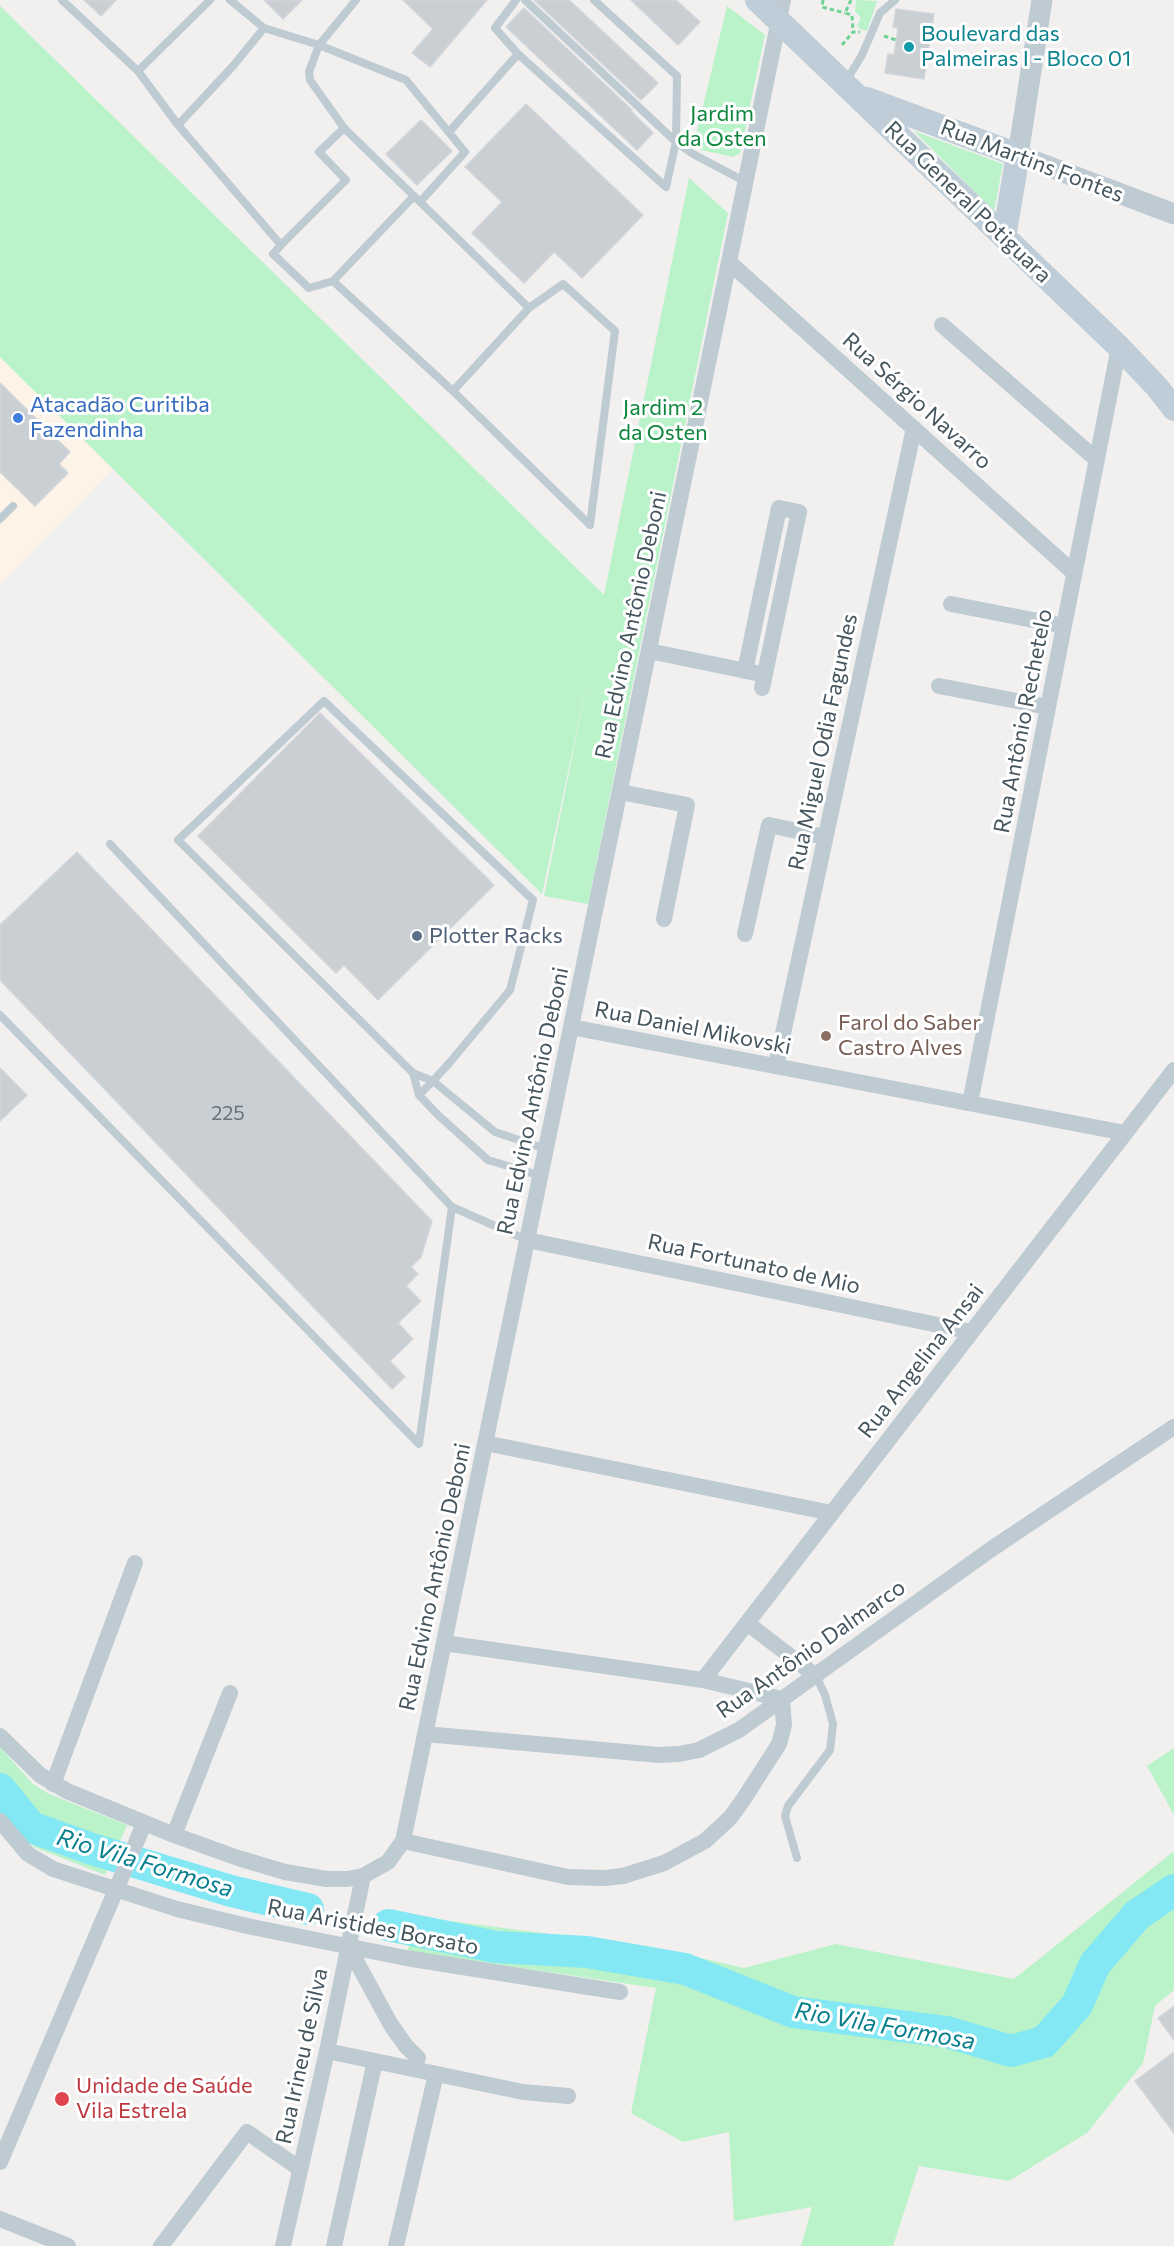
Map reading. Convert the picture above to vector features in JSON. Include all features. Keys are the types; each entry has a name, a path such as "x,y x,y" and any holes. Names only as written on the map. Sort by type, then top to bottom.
{"main road":[{"name":"Rua General Potiguara","path":"757,0 781,11 850,90 1119,347 1149,378 1174,409"},
{"name":"Rua Martins Fontes","path":"850,90 1018,155"},
{"path":"1004,237 1018,155"}],"street":[{"path":"1018,155 1042,0"},
{"name":"Rua Edvino Antônio Deboni","path":"363,1875 388,1862 403,1841 781,11"},
{"name":"Rua Martins Fontes","path":"1018,155 1174,214"},
{"name":"Rua Sérgio Navarro","path":"729,262 1074,573"},
{"path":"942,325 1096,460"},
{"name":"Rua Antônio Rechetelo","path":"970,1104 1119,347"},
{"name":"Rua Miguel Odia Fagundes","path":"776,1066 914,428"},
{"path":"649,651 745,671 764,682 800,512 779,508 745,671"},
{"path":"951,603 1064,626"},
{"path":"939,686 1048,707"},
{"path":"620,792 687,805 664,919"},
{"path":"745,934 769,825 825,837"},
{"name":"Rua Daniel Mikovski","path":"571,1027 1125,1133"},
{"name":"Rua Angelina Ansai","path":"703,1680 1174,1070"},
{"name":"Rua Fortunato de Mio","path":"527,1240 972,1332"},
{"name":"Rua Antônio Dalmarco","path":"425,1734 659,1755 699,1750 719,1741 816,1676 980,1557 1174,1427"},
{"path":"485,1443 832,1513"},
{"path":"53,1784 135,1563"},
{"path":"747,1623 816,1676"},
{"path":"403,1841 568,1877 623,1876 664,1863 705,1841 730,1818 779,1744 783,1734 782,1699 703,1680 444,1643"},
{"path":"174,1835 230,1693"},
{"name":"Rua Aristides Borsato","path":"0,1736 28,1765 53,1784 144,1824 238,1858 285,1872 327,1879 347,1879 363,1875"},
{"name":"Rua Aristides Borsato","path":"0,1821 23,1849 52,1869 118,1886 211,1917 406,1958 620,1992"},
{"path":"0,2162 144,1824"},
{"name":"Rua Irineu de Silva","path":"283,2246 327,2051 363,1875"},
{"path":"348,1946 391,2025 418,2058"},
{"path":"327,2051 523,2092 568,2096"},
{"path":"334,2246 375,2061"},
{"path":"396,2246 436,2074"},
{"path":"161,2246 247,2132 300,2169"},
{"path":"0,2219 68,2246"}],"lane":[{"path":"62,0 138,71 178,125 281,245"},
{"path":"138,71 210,0"},
{"path":"230,0 264,28 319,45 406,80 465,152 333,281 309,288 273,254 346,180 319,152 344,128"},
{"path":"356,0 319,45 310,65 310,80 344,128 529,308"},
{"path":"516,0 495,28 518,54 666,187 676,142 678,76 594,0"},
{"path":"525,0 676,142 693,154 746,182"},
{"path":"850,90 880,13 895,0"},
{"path":"178,125 233,66 264,28"},
{"path":"449,132 518,54"},
{"path":"333,281 453,391 590,525 615,331 563,284 529,308 453,391"},
{"path":"0,519 13,507"},
{"path":"419,1095 433,1081 510,990 533,900 324,701 177,840 413,1073 433,1081 495,1132 546,1149"},
{"path":"110,844 452,1207 527,1240"},
{"path":"0,1015 419,1444 452,1207"},
{"path":"413,1073 419,1095 488,1160 541,1176"},
{"path":"797,1858 785,1816 788,1806 830,1750 833,1724 825,1695 816,1676"}],"path":[{"path":"823,0 822,7 852,15 853,32"},
{"path":"844,13 851,0"}],"shaded area":[{"path":"0,357 113,469 0,584"}],"green space":[{"path":"856,0 877,1 867,31 860,29 857,25 861,18 855,11"},
{"name":"Jardim 2 da Osten","path":"0,6 604,595 689,178 728,213 588,904 544,896 589,673 542,894 0,357"},
{"name":"Jardim da Osten","path":"727,6 765,35 740,153 733,157 693,148"},
{"path":"914,131 1003,164 994,211"},
{"path":"0,1747 33,1784 49,1794 127,1825 105,1875 34,1847 0,1806"},
{"path":"1174,1748 1174,1815 1147,1766"},
{"path":"1174,1851 1174,1990 1155,2006 1143,2063 1087,2133 1009,2181 919,2166 893,2246 801,2246 812,2207 734,2221 729,2132 683,2142 631,2113 656,1988 407,1951 420,1917 656,1948 744,1968 836,1944 1014,1979"}],"building":[{"path":"84,0 116,0 101,16"},
{"path":"264,0 302,0 283,19"},
{"path":"403,0 487,0 430,67 412,53 433,29"},
{"path":"534,0 569,0 658,83 641,100"},
{"path":"631,0 676,0 700,22 678,45"},
{"path":"524,8 632,110 653,133 637,150 506,27"},
{"name":"Boulevard das Palmeiras I - Bloco 01","path":"896,9 934,14 924,79 885,73 888,54 894,55 898,28 893,27"},
{"path":"526,104 643,215 582,278 554,252 524,283 472,233 502,202 465,167"},
{"path":"421,120 452,151 417,185 386,154"},
{"name":"Atacadão Curitiba Fazendinha","path":"0,383 70,452 59,464 68,473 35,506 0,472"},
{"path":"320,713 494,885 378,1000 344,965 336,973 198,836"},
{"path":"77,852 432,1221 421,1257 411,1267 418,1274 406,1286 421,1301 398,1323 413,1339 390,1361 405,1377 392,1389 0,980 0,925"},
{"path":"0,1068 27,1095 0,1121"},
{"path":"1174,2006 1174,2040 1158,2018"},
{"path":"1174,2052 1174,2133 1135,2081"}],"waterway":[{"name":"Rio Vila Formosa","path":"0,1789 31,1827 92,1849 231,1891 308,1909"},
{"name":"Rio Vila Formosa","path":"388,1925 496,1947 587,1952 685,1969 793,2012 947,2032 1011,2051 1044,2042 1077,2005 1095,1964 1137,1915 1174,1890"}],"place":[{"name":"Boulevard das Palmeiras I - Bloco 01","path":"909,47"},
{"name":"Atacadão Curitiba Fazendinha","path":"18,418"},
{"name":"Plotter Racks","path":"417,936"},
{"name":"Farol do Saber Castro Alves","path":"826,1036"},
{"name":"Unidade de Saúde Vila Estrela","path":"62,2099"}]}
